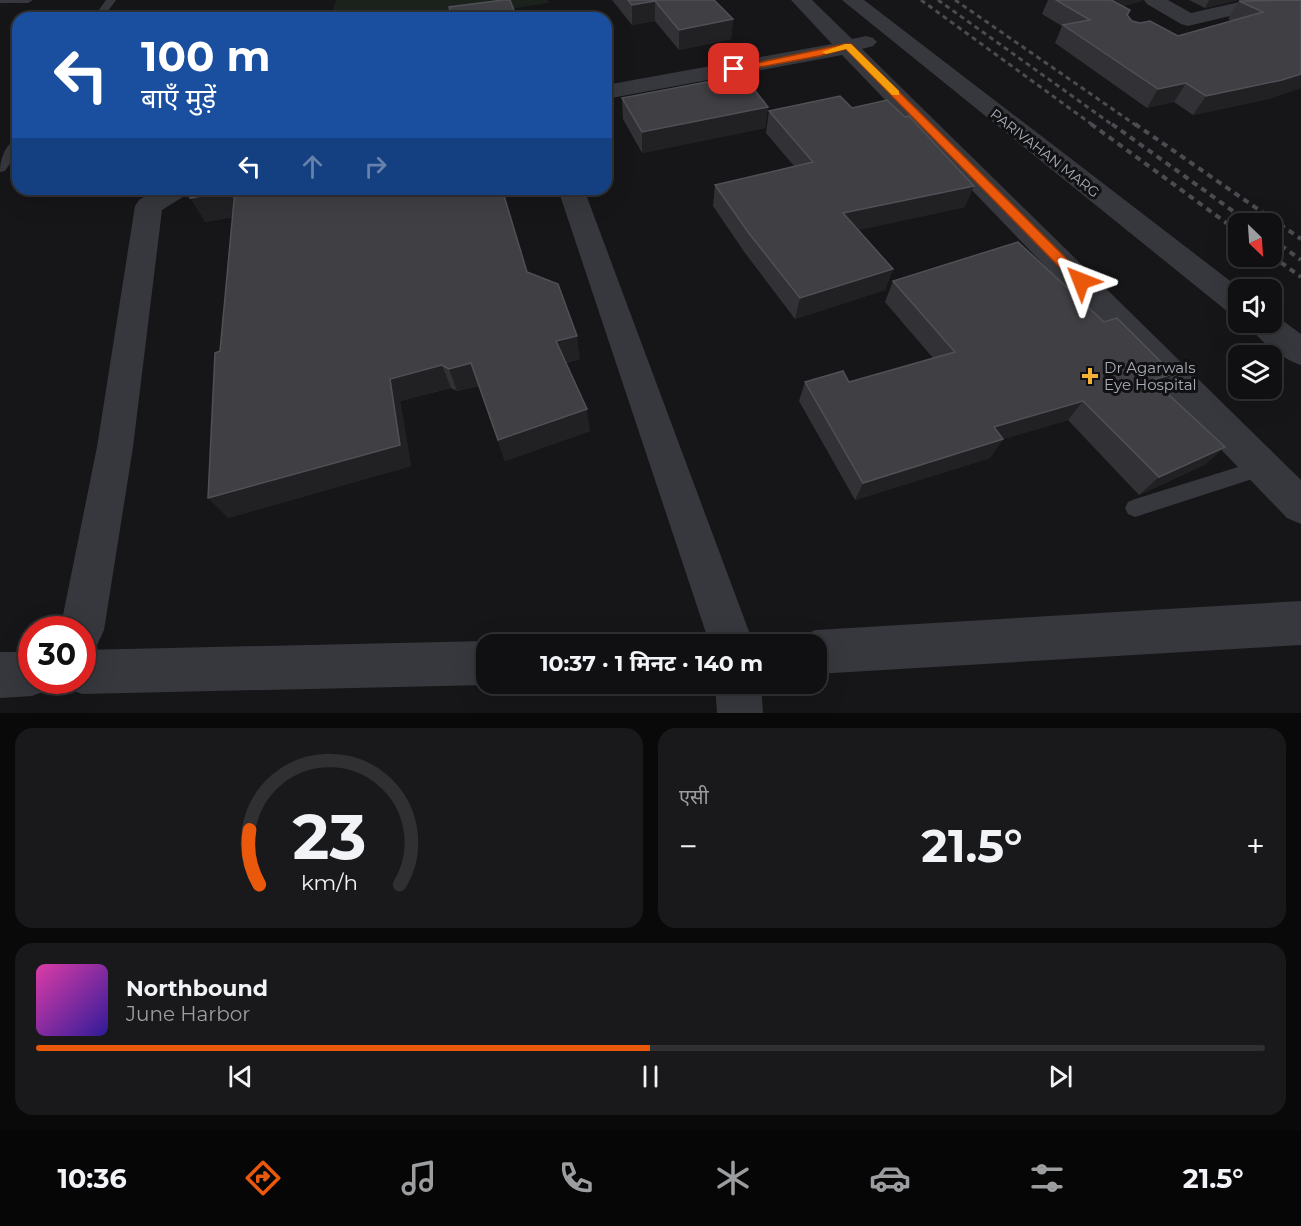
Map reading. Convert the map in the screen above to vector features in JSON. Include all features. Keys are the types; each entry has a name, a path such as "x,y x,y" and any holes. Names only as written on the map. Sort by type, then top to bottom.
{"street":[{"path":"801,0 1301,506"},
{"name":"PARIVAHAN MARG","path":"852,0 896,37 1228,295"},
{"path":"1154,0 1188,20"},
{"path":"1165,25 1273,0"},
{"path":"612,91 819,54 896,37"},
{"path":"85,616 115,447 149,206 167,195"},
{"path":"573,195 728,634"},
{"path":"1277,333 1301,352"},
{"path":"827,651 1301,623"},
{"path":"96,672 476,663"},
{"path":"0,675 18,674"},
{"path":"739,694 740,713"}],"lane":[{"path":"0,0 28,0"},
{"path":"0,168 12,151"},
{"path":"1135,508 1264,467"}],"shaded area":[{"path":"336,0 548,0 549,3 489,12 332,12"}],"building":[{"path":"510,0 515,12 450,12 449,7"},
{"path":"628,0 714,0 733,19 679,30 655,1 632,5"},
{"path":"1056,0 1111,0 1130,10 1127,15 1132,21 1140,23 1150,21 1178,36 1263,12 1239,1 1301,0 1301,74 1206,96 1186,83 1158,89 1063,25 1090,20"},
{"path":"743,75 768,107 642,132 622,98"},
{"path":"840,96 852,108 887,100 905,117 909,116 974,186 843,213 893,269 800,298 748,232 715,185 813,162 769,111"},
{"path":"190,195 207,195 190,198"},
{"path":"235,195 504,195 527,272 558,284 577,336 556,341 587,409 498,440 471,363 449,369 442,365 390,379 400,445 208,498 215,353 220,351"},
{"path":"1018,242 1104,322 1117,318 1173,374 1153,380 1225,447 1159,477 1083,401 994,427 1003,439 863,483 805,382 843,371 849,382 955,352 893,281"}],"railway":[{"path":"921,0 1094,126"},
{"path":"938,0 1114,126"},
{"path":"955,0 1137,126"},
{"path":"1091,124 1228,224"},
{"path":"1112,124 1236,213"},
{"path":"1135,124 1301,239"},
{"path":"1282,246 1301,260"},
{"path":"1282,263 1301,277"}],"slow traffic":[{"path":"826,52 848,46 895,93"}],"place":[{"name":"Dr Agarwals Eye Hospital","path":"1090,376"}],"route":[{"path":"734,69 819,54 848,46 1081,281"}]}
